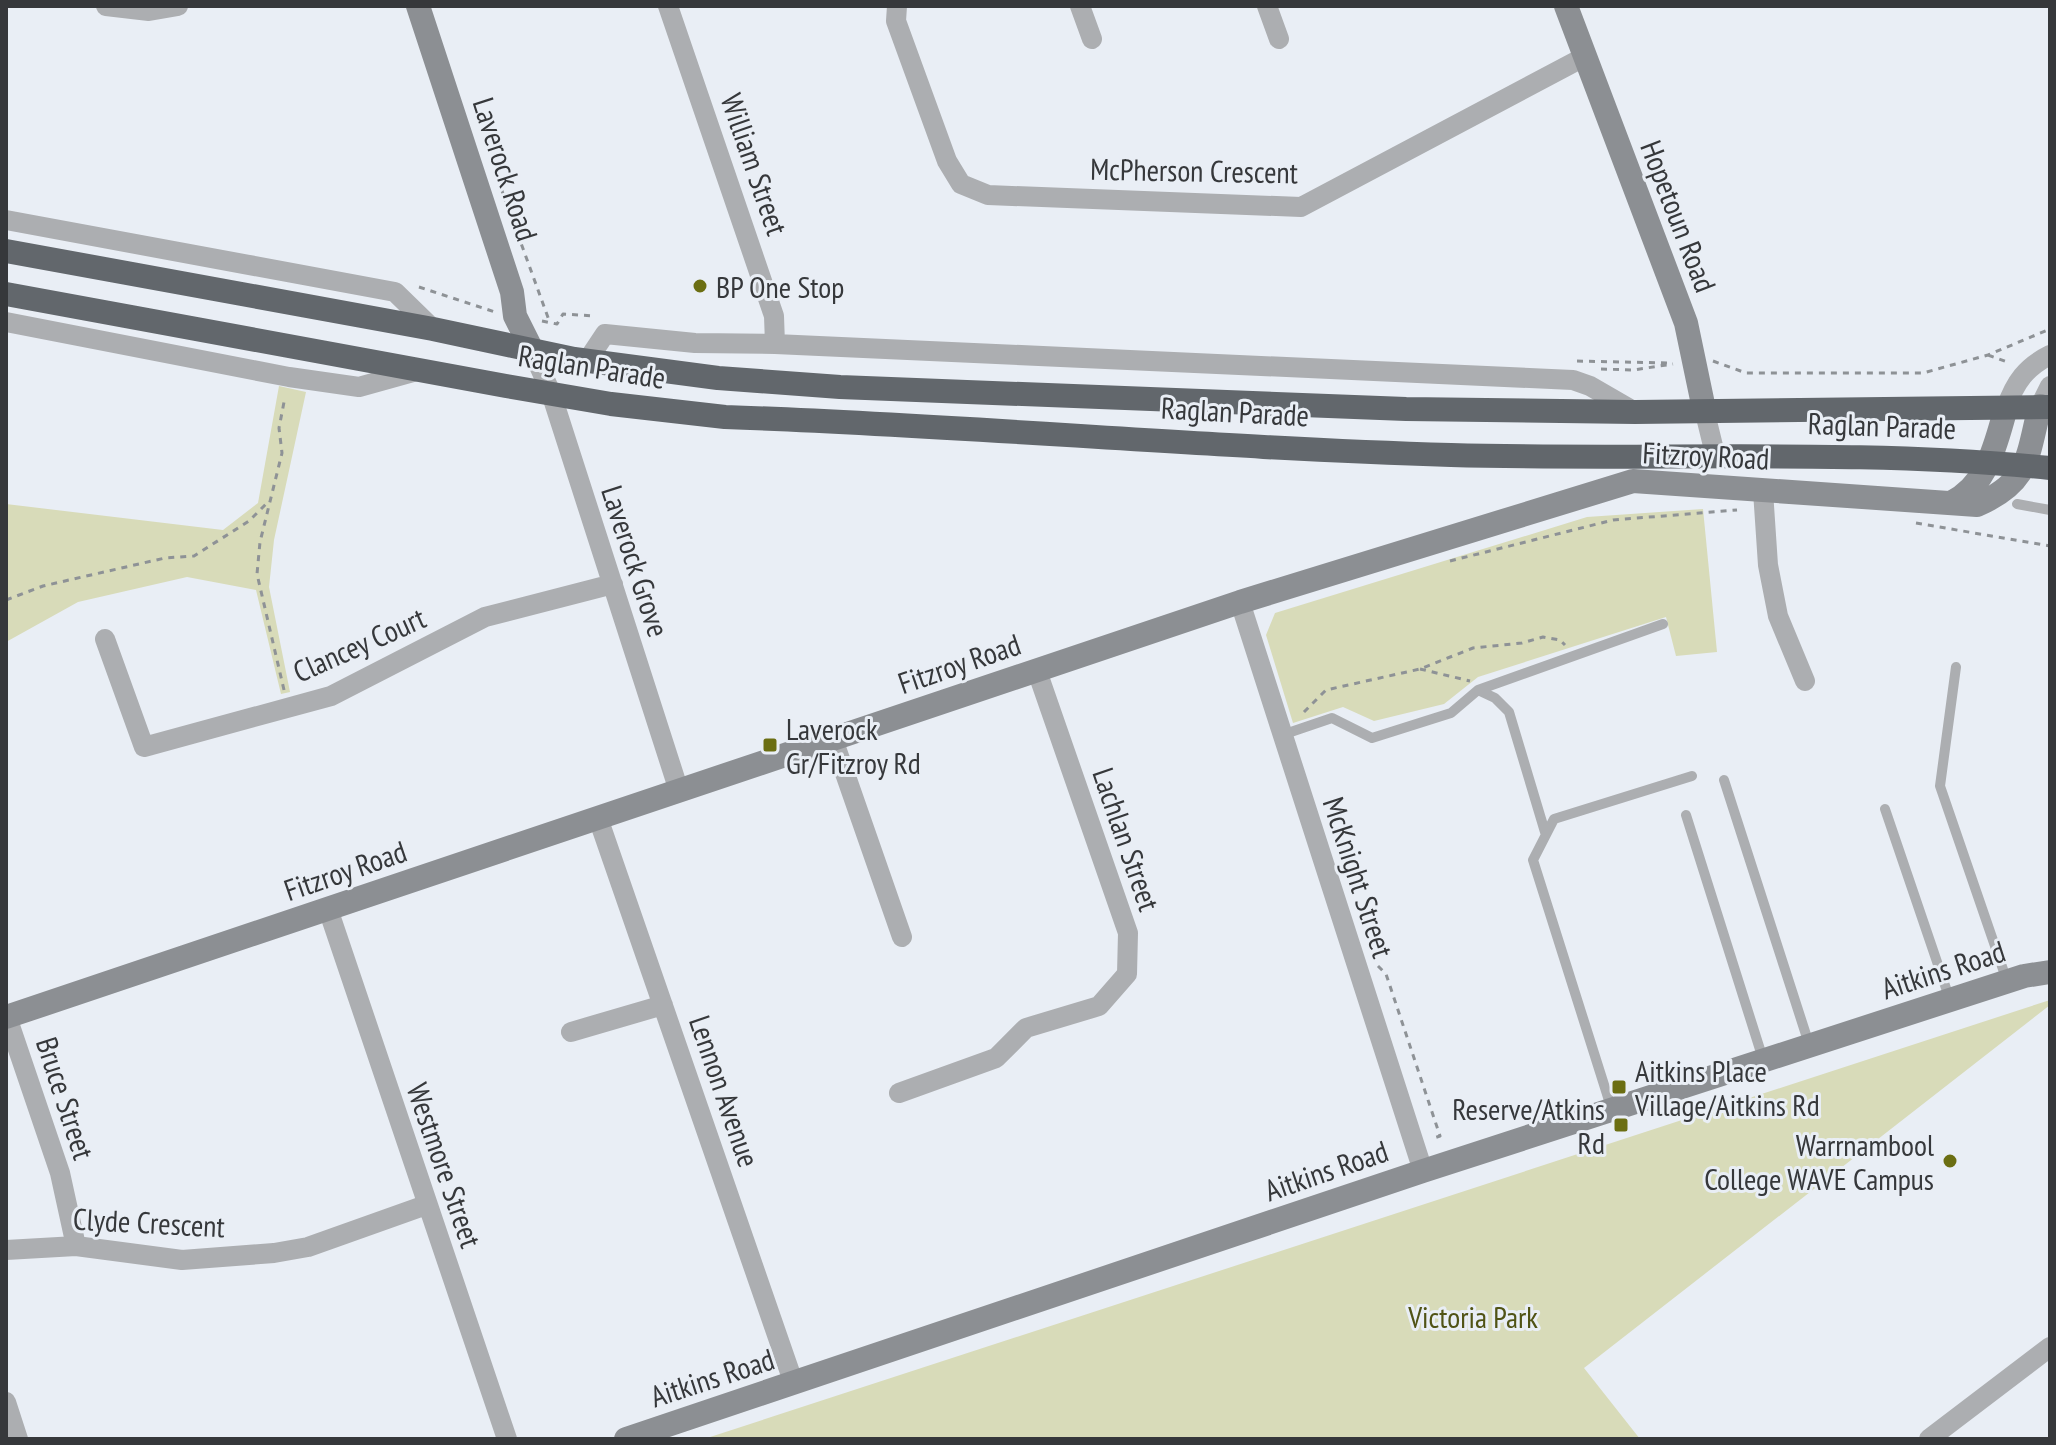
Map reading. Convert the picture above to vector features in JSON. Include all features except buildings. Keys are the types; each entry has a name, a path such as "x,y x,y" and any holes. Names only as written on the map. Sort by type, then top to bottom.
{"highway":[{"name":"Raglan Parade","path":"6,251 433,329 587,361 718,378 840,387 1406,409 1635,412 2006,408 2047,400"},
{"name":"Raglan Parade","path":"10,297 551,393 725,417 1452,456 1715,454 1991,460 2050,468"}],"street":[{"path":"106,6 178,6"},
{"name":"Laverock Road","path":"418,6 512,292 515,316 532,350"},
{"name":"William Street","path":"668,6 774,316 775,344"},
{"name":"McPherson Crescent","path":"897,6 896,21 947,161 961,184 988,195 1301,207 1584,57"},
{"path":"1080,6 1092,39"},
{"path":"1267,6 1279,39"},
{"name":"Hopetoun Road","path":"1566,6 1686,323 1715,454"},
{"path":"6,220 395,292 433,329"},
{"name":"Raglan Parade","path":"6,322 289,377 359,387 420,370"},
{"name":"Raglan Parade","path":"587,361 605,334 695,343 1573,380 1590,386 1635,412"},
{"name":"Laverock Grove","path":"532,350 551,393 679,791"},
{"path":"1951,503 1975,488 1991,460 2013,388 2026,369 2050,355"},
{"name":"Fitzroy Road","path":"7,1017 1240,602 1633,481 1977,505 2013,485 2024,465 2047,400"},
{"path":"1763,491 1768,565 1778,616 1805,681"},
{"name":"Clancey Court","path":"105,639 144,747 331,696 485,617 613,584"},
{"name":"McKnight Street","path":"1240,602 1423,1171"},
{"name":"Lachlan Street","path":"899,1093 996,1058 1020,1031 1037,1023 1099,1006 1127,974 1128,933 1037,671"},
{"path":"833,739 902,937"},
{"name":"Lennon Avenue","path":"598,818 794,1384"},
{"name":"Westmore Street","path":"328,909 507,1439"},
{"name":"Aitkins Road","path":"626,1439 1423,1171 2007,981 2050,972"},
{"path":"571,1032 663,1005"},
{"name":"Bruce Street","path":"7,1017 60,1173 76,1246"},
{"name":"Clyde Crescent","path":"6,1250 76,1246 182,1260 274,1253 308,1247 426,1205"},
{"path":"1929,1439 2050,1347"},
{"path":"6,1402 18,1439"}],"lane":[{"path":"2017,504 2050,510"},
{"path":"1282,735 1332,718 1372,738 1451,713 1478,690 1663,624"},
{"path":"1956,667 1940,786 2007,981"},
{"path":"1478,690 1495,698 1509,712 1545,832"},
{"path":"1612,1110 1533,860 1554,819 1692,776"},
{"path":"1724,780 1810,1046"},
{"path":"1885,809 1950,1000"},
{"path":"1686,815 1764,1061"}],"path":[{"path":"500,184 550,323"},
{"path":"1713,361 1746,373 1923,373 1988,355 2050,329"},
{"path":"1988,355 2026,369"},
{"path":"288,708 257,574 269,501 282,453 279,428 289,377"},
{"path":"6,600 58,583 165,558 194,556 249,521 269,501"},
{"path":"1739,510 1751,513 1756,523 1765,523"},
{"path":"1914,523 2050,546"},
{"path":"1282,735 1326,690 1420,669 1473,648 1522,643 1543,637 1560,640 1575,655"},
{"path":"1420,669 1468,679 1478,690"}],"green space":[{"path":"279,386 306,392 274,540 269,587 290,692 281,694 256,590 187,577 78,602 6,642 6,504 223,530 258,503"},
{"path":"1703,509 1717,652 1676,656 1666,617 1478,677 1444,704 1374,721 1343,707 1293,723 1266,635 1275,613 1587,517"},
{"name":"Victoria Park","path":"2050,1000 2050,1005 1584,1368 1640,1439 704,1439"}],"place":[{"name":"BP One Stop","path":"700,286"},
{"name":"Laverock Gr/Fitzroy Rd","path":"770,745"},
{"name":"Aitkins Place Village/Aitkins Rd","path":"1619,1087"},
{"name":"Reserve/Atkins Rd","path":"1621,1125"},
{"name":"Warrnambool College WAVE Campus","path":"1950,1161"}]}
